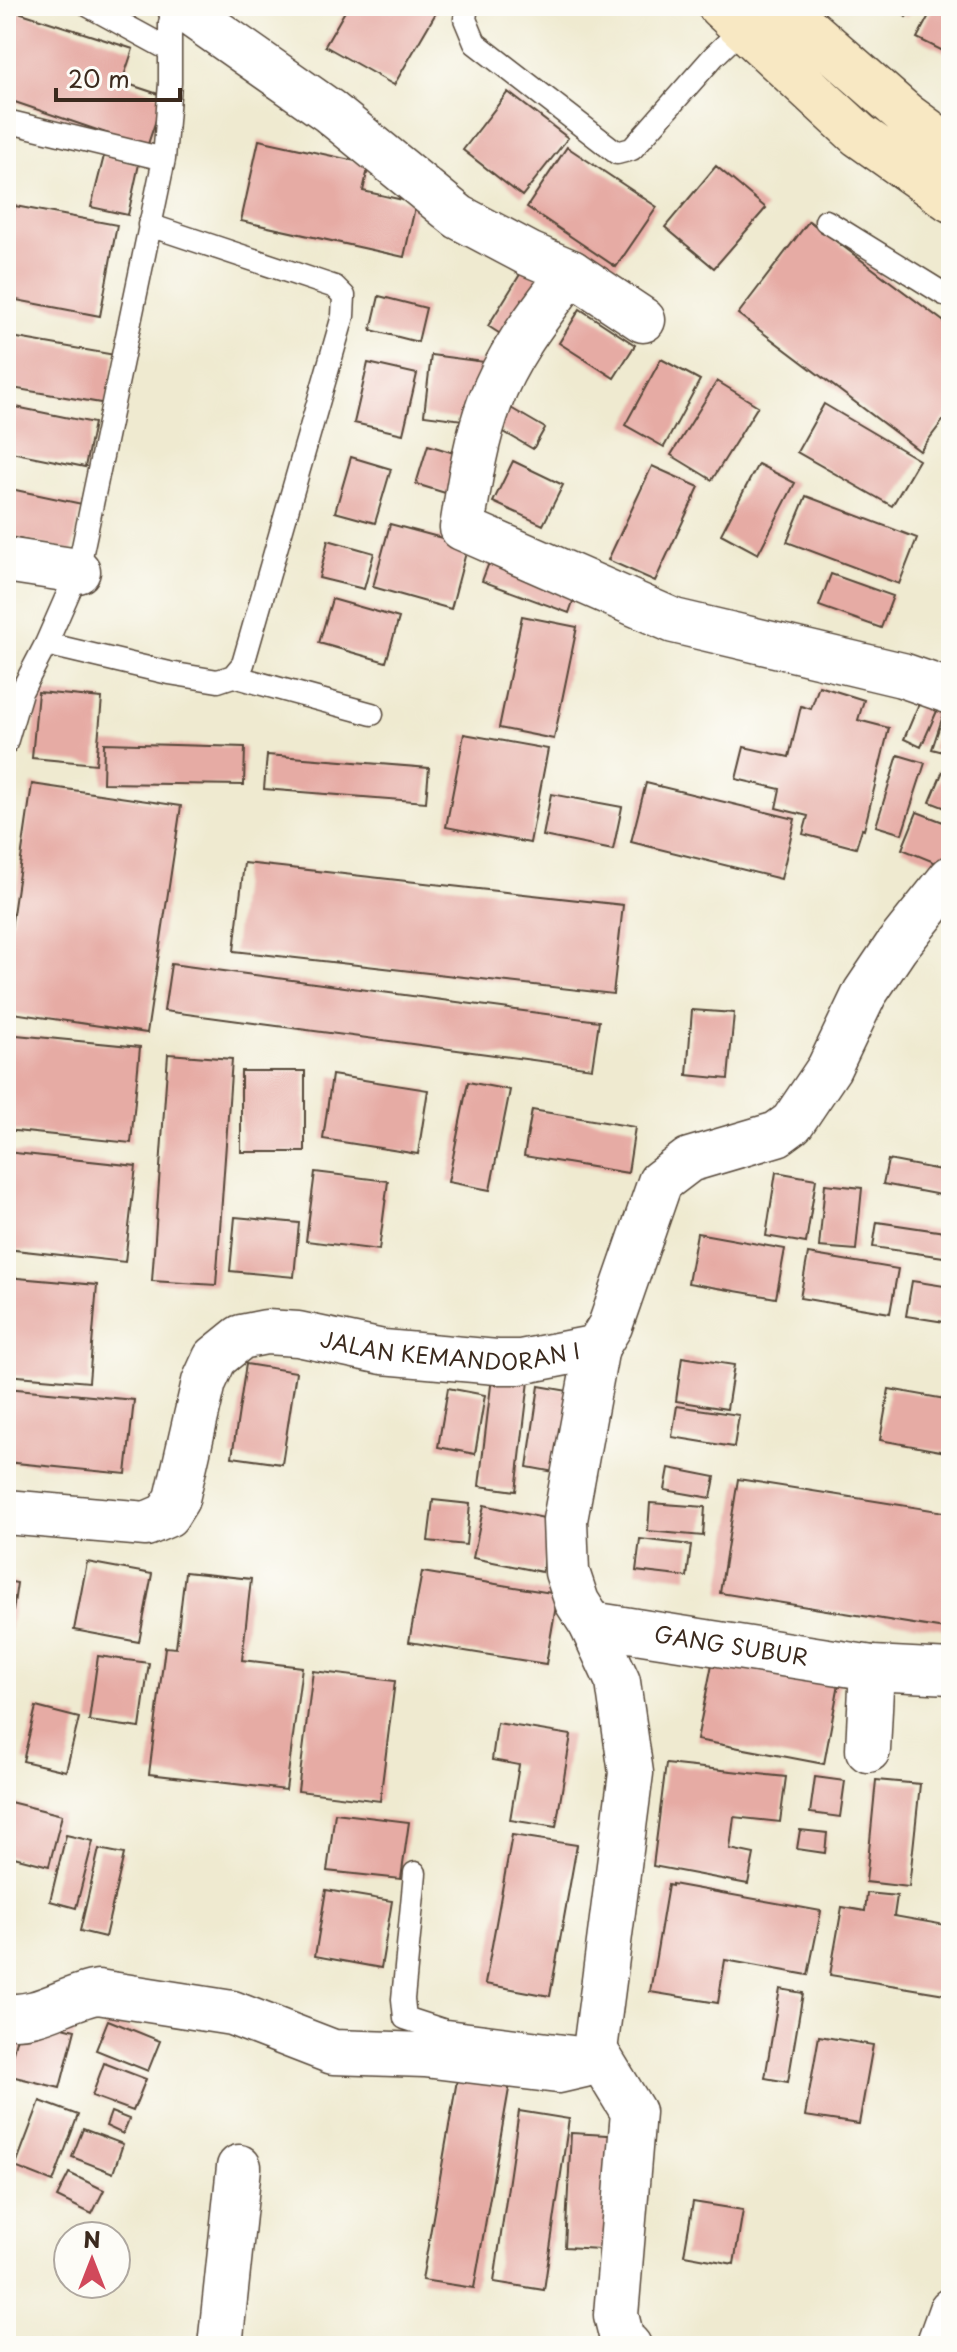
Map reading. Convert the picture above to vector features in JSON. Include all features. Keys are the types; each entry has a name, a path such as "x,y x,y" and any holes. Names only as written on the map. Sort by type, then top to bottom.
{"main road":[{"path":"782,6 906,115 951,148"},
{"path":"743,13 859,135 951,200"}],"street":[{"path":"176,6 329,111 459,217 571,272 643,320"},
{"path":"571,272 524,336 490,400 473,461 462,528 674,621 902,675 951,692"},
{"path":"6,560 78,571"},
{"name":"JALAN KEMANDORAN I","path":"6,1512 146,1524 167,1515 177,1499 204,1382 215,1358 241,1337 266,1332 298,1334 383,1352 520,1362 597,1347 610,1326 660,1182 689,1160 769,1137 792,1123 829,1068 865,993 896,947 951,878"},
{"path":"6,2015 32,2014 84,1994 98,1992 232,2013 333,2052 425,2055 558,2071 584,2065 595,2050 631,1773 618,1682 591,1624 577,1602 567,1572 565,1520 597,1347"},
{"name":"GANG SUBUR","path":"591,1624 872,1668 951,1672"},
{"path":"868,1750 872,1668"},
{"path":"595,2050 633,2112 616,2315 622,2339 629,2346"},
{"path":"220,2346 239,2167"},
{"path":"938,2346 951,2310"}],"lane":[{"path":"89,6 168,49"},
{"path":"6,743 21,692 78,571 164,159 170,83 168,49 176,6"},
{"path":"467,6 465,19 475,43 617,153 632,149 743,13"},
{"path":"6,121 164,159"},
{"path":"826,221 944,294 951,295"},
{"path":"46,644 169,673 218,681 233,676 243,664 248,649 343,316 344,296 335,287 149,225"},
{"path":"233,676 372,714"},
{"path":"415,1873 403,1999 405,2018 445,2031 595,2050"}],"building":[{"path":"348,6 440,6 394,85 325,46"},
{"path":"895,6 916,6 906,17"},
{"path":"934,6 951,6 951,55 917,38"},
{"path":"6,8 133,49 122,82 164,96 147,147 6,99"},
{"path":"508,92 568,138 522,196 463,150"},
{"path":"259,140 369,164 363,191 416,203 404,257 241,221"},
{"path":"567,147 657,207 616,267 527,207"},
{"path":"104,156 139,164 128,215 91,207"},
{"path":"716,166 766,208 714,268 665,227"},
{"path":"15,206 117,225 100,316 6,298 6,255"},
{"path":"809,221 951,327 951,410 920,451 738,314"},
{"path":"524,268 550,285 513,342 488,326"},
{"path":"379,296 426,308 418,342 371,330"},
{"path":"580,309 635,345 614,378 559,343"},
{"path":"6,336 115,355 107,404 6,387"},
{"path":"431,355 485,362 478,422 424,415"},
{"path":"661,359 700,380 664,447 625,425"},
{"path":"368,363 417,374 403,434 354,423"},
{"path":"717,381 758,406 712,480 671,455"},
{"path":"824,404 919,460 892,506 797,452"},
{"path":"6,405 94,423 85,467 6,451"},
{"path":"509,407 545,428 533,449 497,428"},
{"path":"428,445 467,457 455,496 416,484"},
{"path":"351,457 391,469 375,523 335,512"},
{"path":"513,461 563,485 543,525 493,502"},
{"path":"758,464 795,483 758,554 721,534"},
{"path":"652,466 699,487 655,581 608,560"},
{"path":"6,488 82,504 72,551 6,536"},
{"path":"806,496 917,538 899,584 787,542"},
{"path":"390,524 468,545 451,609 373,587"},
{"path":"328,540 374,553 364,589 319,578"},
{"path":"492,555 578,587 569,613 482,581"},
{"path":"831,574 893,596 881,628 819,606"},
{"path":"332,599 399,618 386,662 319,643"},
{"path":"522,616 577,627 554,739 499,728"},
{"path":"819,686 864,700 858,720 889,728 864,830 856,848 803,834 808,816 776,808 780,789 736,779 744,747 789,757 801,706 811,709"},
{"path":"38,692 102,698 96,764 32,758"},
{"path":"923,694 941,702 921,747 904,739"},
{"path":"951,699 951,754 932,749"},
{"path":"464,734 548,749 530,843 446,827"},
{"path":"104,743 245,747 244,785 103,783"},
{"path":"267,755 429,768 426,802 264,789"},
{"path":"898,755 925,763 902,834 876,826"},
{"path":"945,766 951,768 951,810 930,802"},
{"path":"646,783 795,819 781,879 631,842"},
{"path":"32,784 181,806 147,1033 6,1012 6,962"},
{"path":"551,794 622,807 613,850 543,836"},
{"path":"917,812 951,825 951,869 902,849"},
{"path":"244,863 623,905 613,994 234,951"},
{"path":"171,964 599,1021 592,1068 164,1011"},
{"path":"692,1010 734,1013 728,1079 687,1075"},
{"path":"6,1034 140,1047 131,1143 6,1130"},
{"path":"168,1054 232,1059 216,1285 152,1281"},
{"path":"241,1071 305,1071 305,1152 241,1152"},
{"path":"332,1075 428,1090 418,1154 323,1139"},
{"path":"468,1082 510,1090 490,1190 448,1182"},
{"path":"532,1110 635,1127 628,1173 524,1156"},
{"path":"6,1152 136,1166 125,1262 6,1249"},
{"path":"888,1160 951,1172 951,1197 883,1184"},
{"path":"315,1172 388,1181 379,1250 306,1241"},
{"path":"776,1172 816,1179 806,1243 766,1236"},
{"path":"825,1184 862,1188 856,1250 819,1247"},
{"path":"949,1198 951,1258 873,1247 877,1222 945,1232"},
{"path":"235,1217 299,1223 294,1277 230,1271"},
{"path":"697,1233 785,1249 776,1298 688,1283"},
{"path":"808,1254 898,1269 890,1313 800,1298"},
{"path":"6,1277 97,1285 89,1382 6,1375"},
{"path":"912,1281 951,1287 951,1323 906,1316"},
{"path":"682,1357 734,1365 727,1409 676,1401"},
{"path":"246,1364 296,1372 282,1464 232,1457"},
{"path":"492,1377 529,1381 516,1491 479,1486"},
{"path":"539,1386 574,1392 560,1473 527,1467"},
{"path":"6,1388 134,1400 126,1474 6,1462"},
{"path":"448,1388 485,1395 475,1454 438,1447"},
{"path":"889,1389 951,1400 951,1453 880,1440"},
{"path":"677,1406 739,1415 734,1447 672,1437"},
{"path":"669,1468 715,1477 711,1498 665,1490"},
{"path":"738,1479 951,1513 951,1630 720,1593"},
{"path":"433,1500 470,1504 466,1545 428,1541"},
{"path":"650,1503 705,1507 703,1536 648,1531"},
{"path":"484,1505 553,1520 542,1572 473,1558"},
{"path":"640,1539 691,1545 687,1577 636,1571"},
{"path":"87,1562 152,1574 139,1642 74,1630"},
{"path":"185,1572 251,1579 242,1660 302,1667 286,1790 149,1774 165,1647 176,1648"},
{"path":"422,1572 558,1594 546,1664 409,1642"},
{"path":"6,1581 17,1583 8,1646 6,1646"},
{"path":"714,1654 840,1678 824,1764 697,1740"},
{"path":"98,1656 149,1663 140,1728 89,1721"},
{"path":"313,1671 395,1681 380,1801 298,1791"},
{"path":"36,1707 79,1718 66,1771 23,1761"},
{"path":"497,1723 571,1735 556,1827 510,1820 519,1765 492,1760"},
{"path":"666,1764 786,1777 780,1822 734,1817 730,1849 754,1854 748,1884 653,1866"},
{"path":"815,1777 845,1781 840,1817 810,1813"},
{"path":"876,1780 920,1784 909,1887 866,1882"},
{"path":"6,1801 62,1815 49,1866 6,1855"},
{"path":"335,1813 409,1822 401,1879 327,1871"},
{"path":"800,1830 827,1833 825,1853 797,1849"},
{"path":"66,1835 93,1841 76,1908 50,1901"},
{"path":"512,1835 577,1845 550,1996 485,1984"},
{"path":"99,1849 124,1854 105,1937 80,1931"},
{"path":"668,1885 821,1911 808,1975 725,1960 718,2003 650,1992"},
{"path":"326,1890 392,1901 381,1968 315,1956"},
{"path":"867,1893 897,1896 894,1916 951,1926 951,1995 830,1975 842,1907 865,1911"},
{"path":"780,1989 803,1993 788,2082 765,2078"},
{"path":"22,2017 75,2030 60,2088 7,2075"},
{"path":"108,2020 160,2041 148,2071 96,2050"},
{"path":"819,2036 873,2045 859,2124 805,2116"},
{"path":"104,2063 146,2079 133,2111 92,2096"},
{"path":"460,2063 512,2072 474,2288 422,2280"},
{"path":"40,2101 78,2115 53,2182 15,2167"},
{"path":"519,2111 569,2119 544,2290 494,2282"},
{"path":"111,2112 129,2119 123,2134 106,2126"},
{"path":"83,2129 123,2144 113,2173 72,2157"},
{"path":"571,2133 625,2136 618,2250 565,2247"},
{"path":"69,2173 104,2190 92,2214 57,2197"},
{"path":"693,2202 743,2210 734,2264 684,2255"}]}
